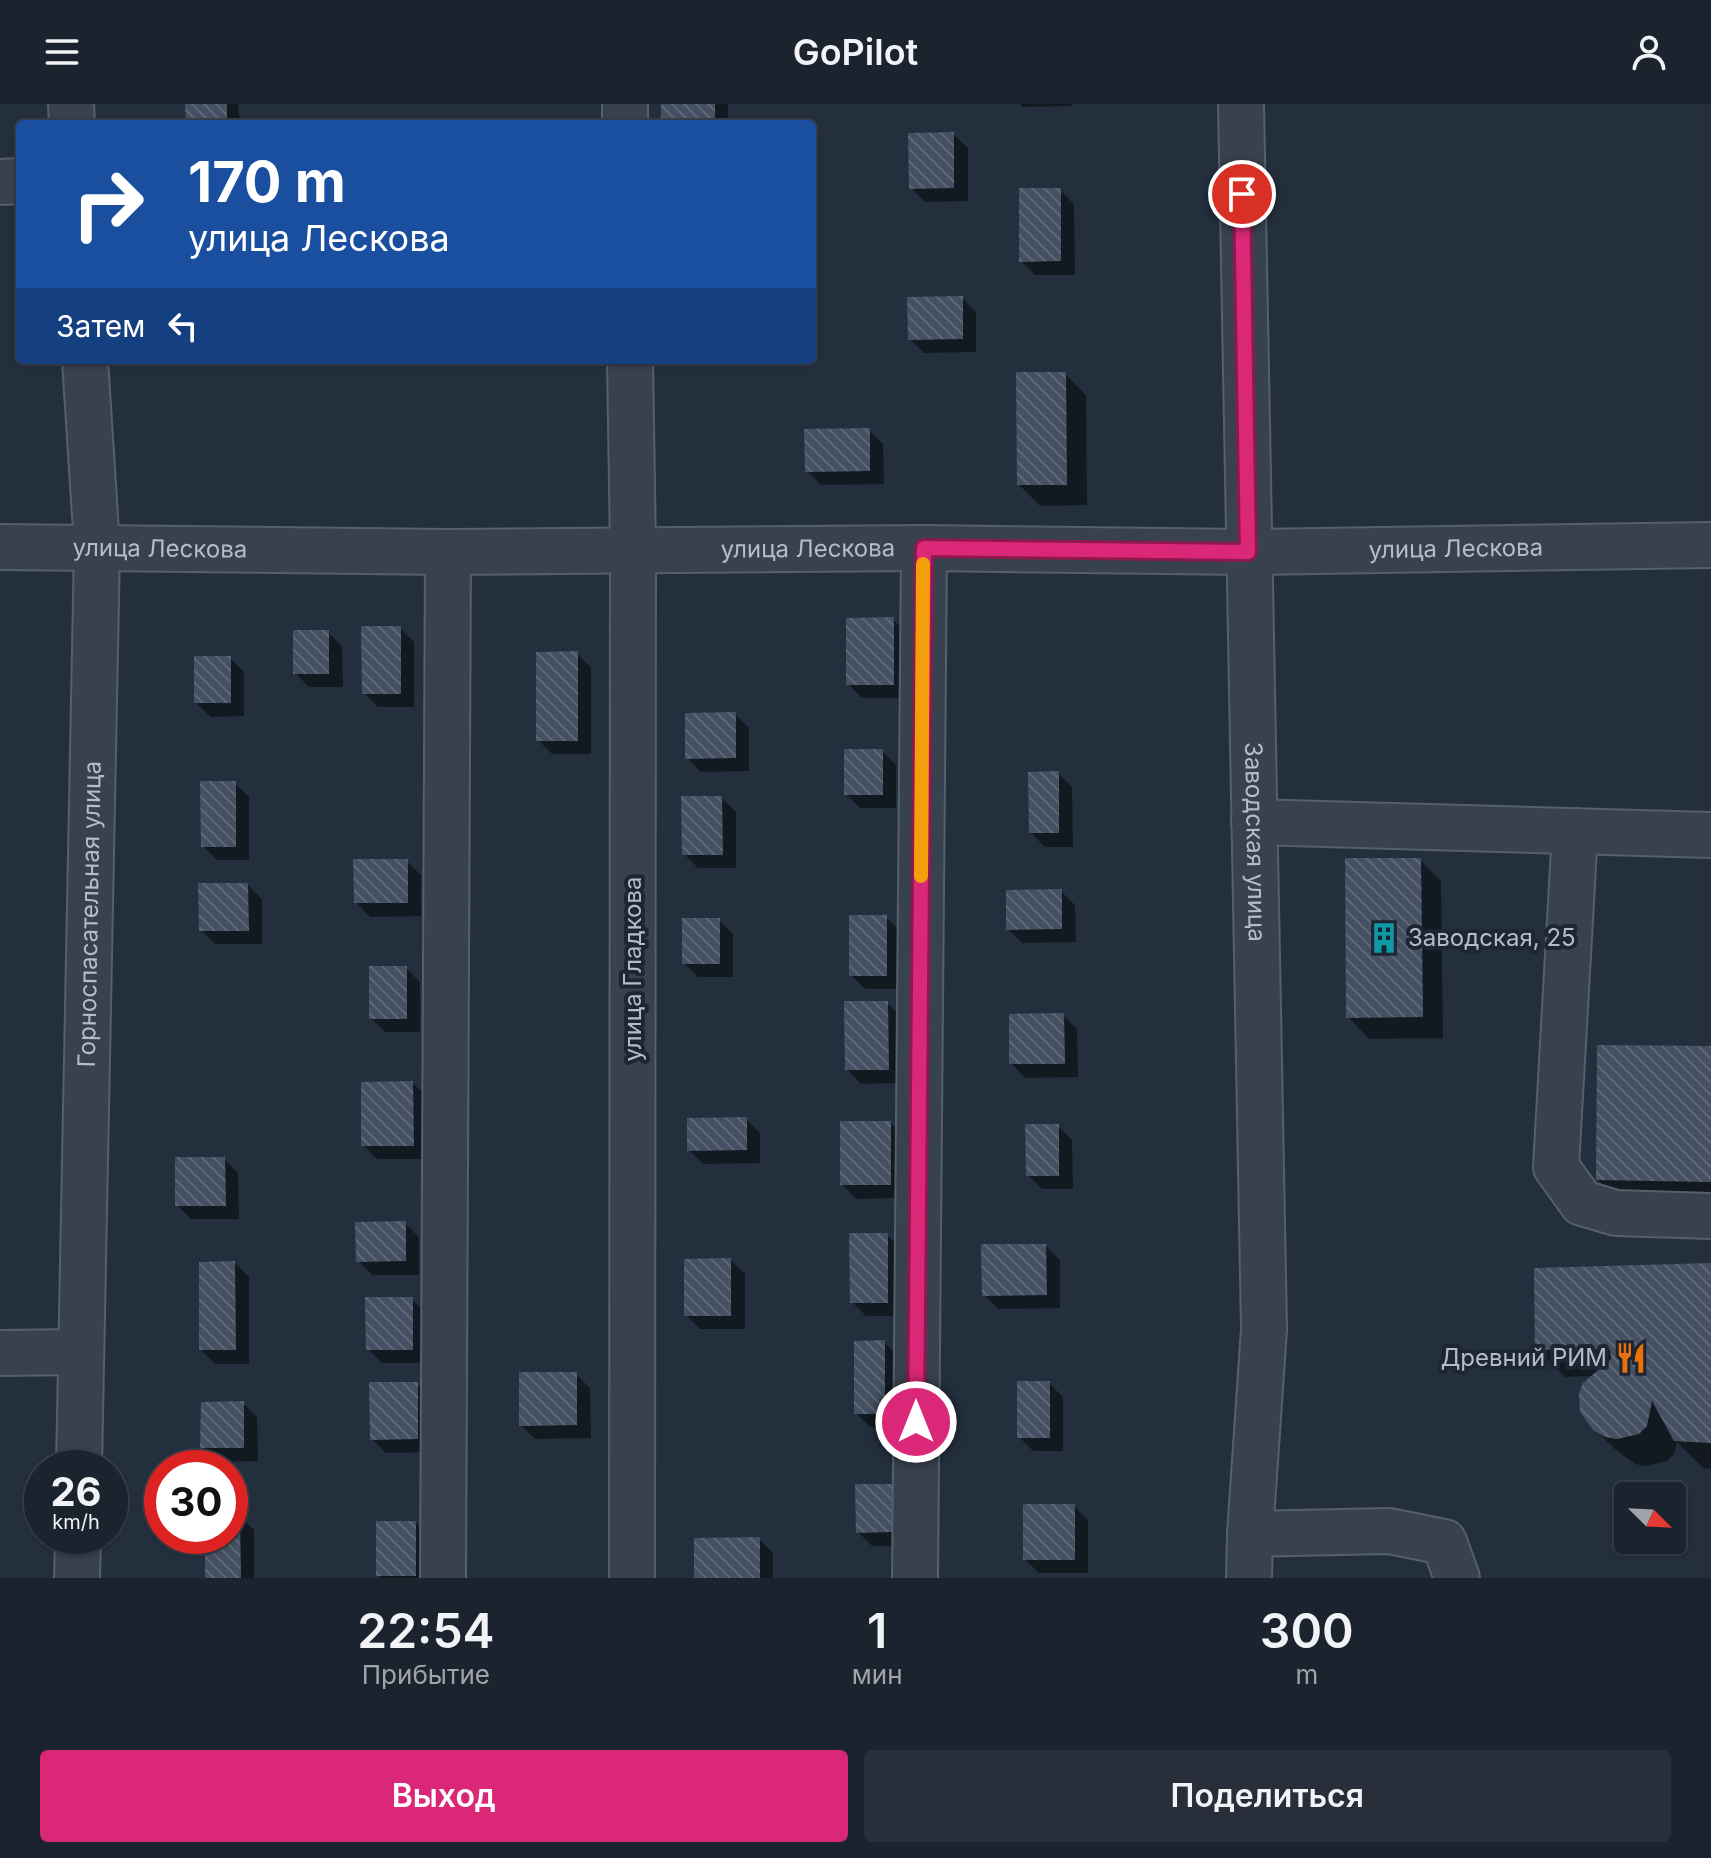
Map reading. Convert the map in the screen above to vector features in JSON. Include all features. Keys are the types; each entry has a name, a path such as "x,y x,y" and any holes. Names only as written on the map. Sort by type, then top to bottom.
{"street":[{"name":"Заводская улица","path":"1241,104 1264,1329 1249,1578"},
{"name":"Горноспасательная улица","path":"79,1450 97,547 85,364"},
{"name":"улица Гладкова","path":"630,364 633,550 632,1578"},
{"name":"улица Лескова","path":"0,547 448,552 924,548 1248,552 1711,545"},
{"path":"915,1578 924,548"},
{"path":"443,1578 448,552"},
{"path":"1254,822 1711,835"},
{"path":"1575,831 1556,1167 1582,1203 1616,1213 1711,1216"},
{"path":"0,1353 81,1352"},
{"path":"1250,1534 1389,1531 1444,1542 1457,1578"},
{"path":"77,1578 78,1554"}],"building":[{"path":"185,104 227,104 227,120 186,120"},
{"path":"661,104 715,104 715,120 661,120"},
{"path":"954,132 954,188 909,189 908,133"},
{"path":"1019,188 1061,188 1061,261 1019,262"},
{"path":"963,296 963,339 908,340 907,297"},
{"path":"1016,372 1066,372 1067,485 1017,485"},
{"path":"870,428 870,471 805,472 804,429"},
{"path":"894,617 894,685 846,685 846,618"},
{"path":"361,626 401,626 401,694 362,694"},
{"path":"293,630 329,630 329,674 293,674"},
{"path":"578,651 578,741 536,741 536,652"},
{"path":"194,656 231,656 231,703 194,703"},
{"path":"736,712 736,758 685,759 685,713"},
{"path":"844,749 883,749 883,795 844,795"},
{"path":"1059,771 1059,833 1029,833 1028,772"},
{"path":"200,781 236,781 236,847 201,847"},
{"path":"681,796 722,796 723,855 682,855"},
{"name":"Заводская, 25","path":"1345,858 1421,858 1423,1017 1346,1018"},
{"path":"353,859 408,859 408,903 354,903"},
{"path":"198,883 248,883 249,931 199,931"},
{"path":"1062,889 1062,929 1006,930 1006,890"},
{"path":"849,915 887,915 887,976 849,976"},
{"path":"682,918 720,918 720,964 682,964"},
{"path":"369,966 407,966 407,1019 369,1019"},
{"path":"844,1001 888,1001 889,1070 845,1070"},
{"path":"1064,1013 1065,1064 1009,1064 1009,1014"},
{"path":"1597,1045 1711,1046 1711,1182 1596,1180"},
{"path":"413,1081 414,1146 361,1146 361,1082"},
{"path":"747,1117 747,1150 687,1151 687,1118"},
{"path":"840,1121 891,1121 891,1185 840,1185"},
{"path":"1025,1124 1059,1124 1059,1176 1026,1176"},
{"path":"175,1157 225,1157 226,1206 175,1206"},
{"path":"406,1221 406,1261 356,1262 355,1222"},
{"path":"849,1233 888,1233 888,1303 850,1303"},
{"path":"981,1244 1046,1244 1047,1295 982,1296"},
{"path":"731,1258 731,1316 684,1316 684,1259"},
{"path":"235,1261 236,1350 199,1350 199,1262"},
{"path":"1711,1263 1711,1443 1674,1441 1652,1401 1647,1426 1639,1434 1617,1439 1593,1430 1580,1412 1579,1393 1583,1383 1611,1359 1610,1349 1535,1350 1534,1268"},
{"path":"365,1297 413,1297 413,1350 366,1350"},
{"path":"885,1340 885,1414 854,1414 854,1341"},
{"path":"519,1372 577,1372 577,1425 519,1426"},
{"path":"1017,1381 1050,1381 1050,1438 1017,1438"},
{"path":"369,1382 418,1382 418,1439 370,1440"},
{"path":"244,1401 244,1448 200,1448 201,1402"},
{"path":"855,1484 892,1484 892,1532 856,1533"},
{"path":"1023,1504 1075,1504 1075,1560 1023,1560"},
{"path":"376,1521 416,1521 416,1576 376,1576"},
{"path":"760,1537 760,1578 694,1578 694,1538"},
{"path":"205,1554 241,1554 241,1578 205,1578"}],"slow traffic":[{"path":"921,876 923,564"}],"place":[{"name":"Заводская, 25","path":"1384,938"},
{"name":"Древний РИМ","path":"1631,1358"}],"route":[{"path":"916,1422 924,548 1248,552 1242,194"}]}
